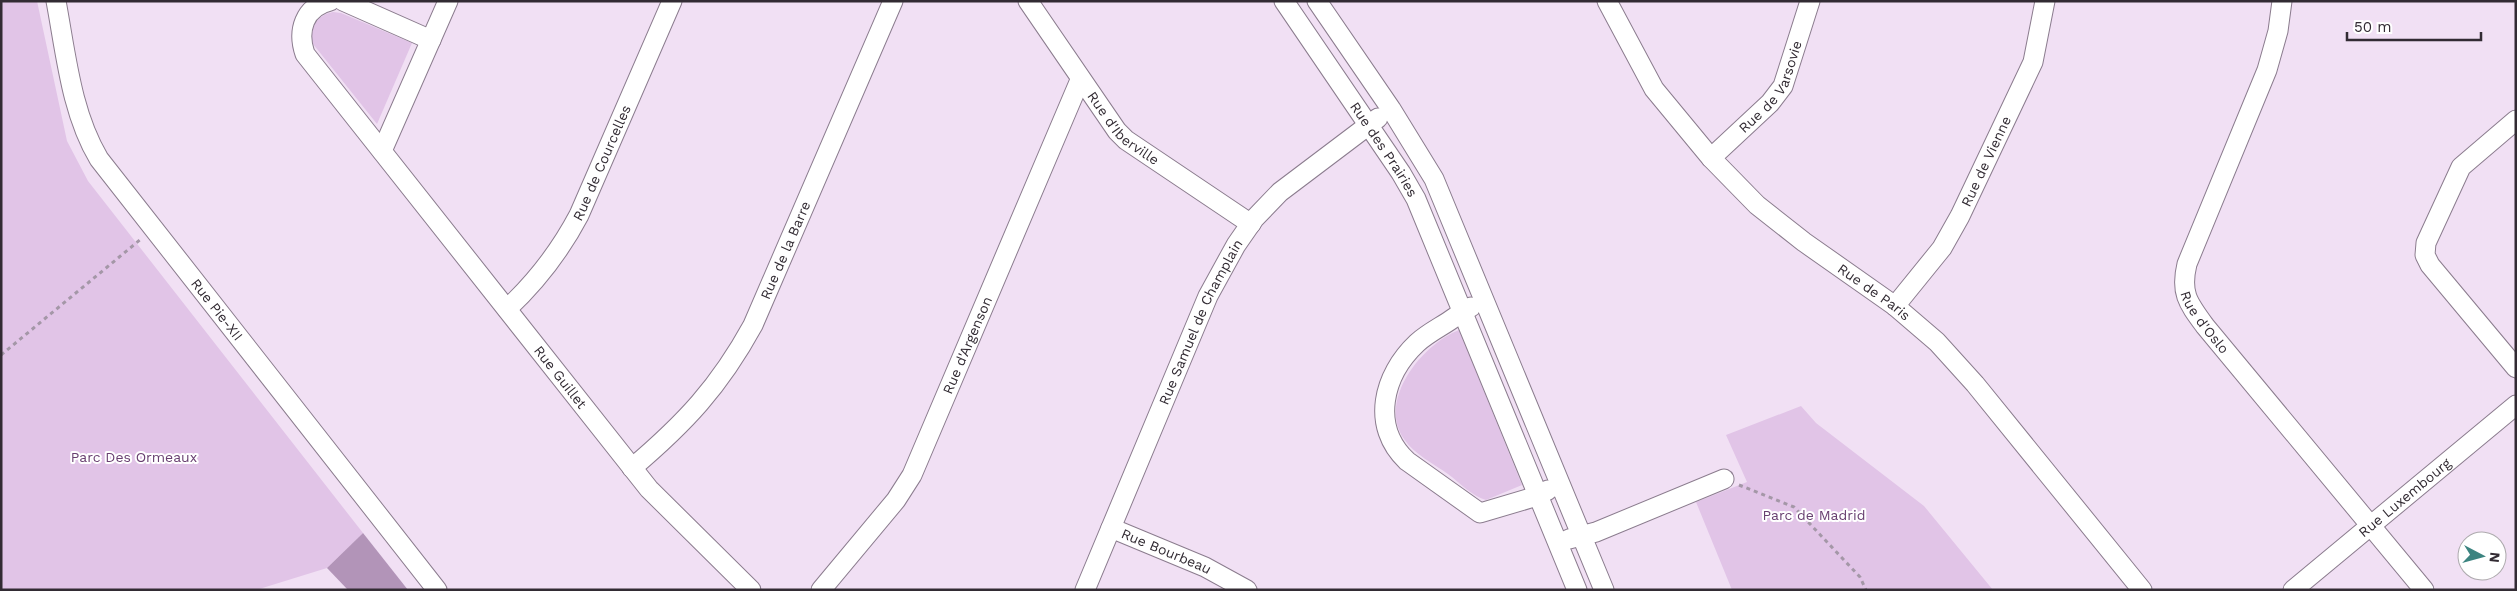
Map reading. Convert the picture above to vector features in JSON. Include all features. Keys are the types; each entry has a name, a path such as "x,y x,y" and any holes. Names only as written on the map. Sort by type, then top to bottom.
{"street":[{"name":"Rue Pie-XII","path":"56,1 72,86 86,135 109,174 437,590"},
{"name":"Rue Guillet","path":"330,1 313,9 305,18 301,30 301,42 305,54 649,489 751,590"},
{"path":"344,1 431,40"},
{"path":"382,151 448,1"},
{"name":"Rue de Courcelles","path":"507,310 539,277 575,222 672,1"},
{"name":"Rue de la Barre","path":"632,468 693,412 720,380 742,344 756,316 893,1"},
{"name":"Rue d'Iberville","path":"1028,1 1108,120 1126,140 1251,224"},
{"name":"Rue des Prairies","path":"1284,1 1416,199 1577,590"},
{"name":"Rue des Prairies","path":"1317,1 1391,109 1434,179 1604,590"},
{"name":"Rue de Paris","path":"1607,1 1654,89 1711,158 1765,211 1804,242 1895,306 1937,342 1975,384 2142,590"},
{"name":"Rue de Varsovie","path":"1711,158 1770,103 1783,86 1810,1"},
{"name":"Rue de Vienne","path":"1895,306 1942,248 1960,216 2033,62 2045,1"},
{"name":"Rue d'Oslo","path":"2282,1 2271,60 2187,264 2184,291 2188,303 2205,326 2424,590"},
{"name":"Rue d'Argenson","path":"821,590 896,500 912,475 1080,80"},
{"name":"Rue Samuel de Champlain","path":"1085,590 1208,296 1226,262 1251,224 1280,192 1391,109"},
{"path":"2516,120 2461,167 2425,249 2430,265 2516,368"},
{"path":"1484,302 1461,311 1416,345 1395,372 1389,383 1384,403 1387,434 1397,452 1407,461 1480,512 1534,497 1560,485"},
{"name":"Rue Luxembourg","path":"2293,590 2516,405"},
{"path":"1558,543 1596,532 1724,479"},
{"name":"Rue Bourbeau","path":"1111,528 1205,567 1247,590"}],"path":[{"path":"1,355 153,229"},
{"path":"1724,479 1794,507 1860,577 1866,590"}],"green space":[{"name":"Parc Des Ormeaux","path":"1,1 37,1 67,141 88,181 363,533 327,568 256,590 1,590"},
{"path":"333,12 341,13 412,43 377,124 313,44 313,27 323,16"},
{"path":"1459,330 1522,485 1486,500 1471,493 1413,449 1404,439 1397,423 1396,407 1400,391 1408,375 1431,347"},
{"name":"Parc de Madrid","path":"1801,406 1816,423 1924,506 1993,590 1732,590 1696,502 1747,482 1726,435"}],"shaded area":[{"path":"363,533 408,590 348,590 327,568"}]}
